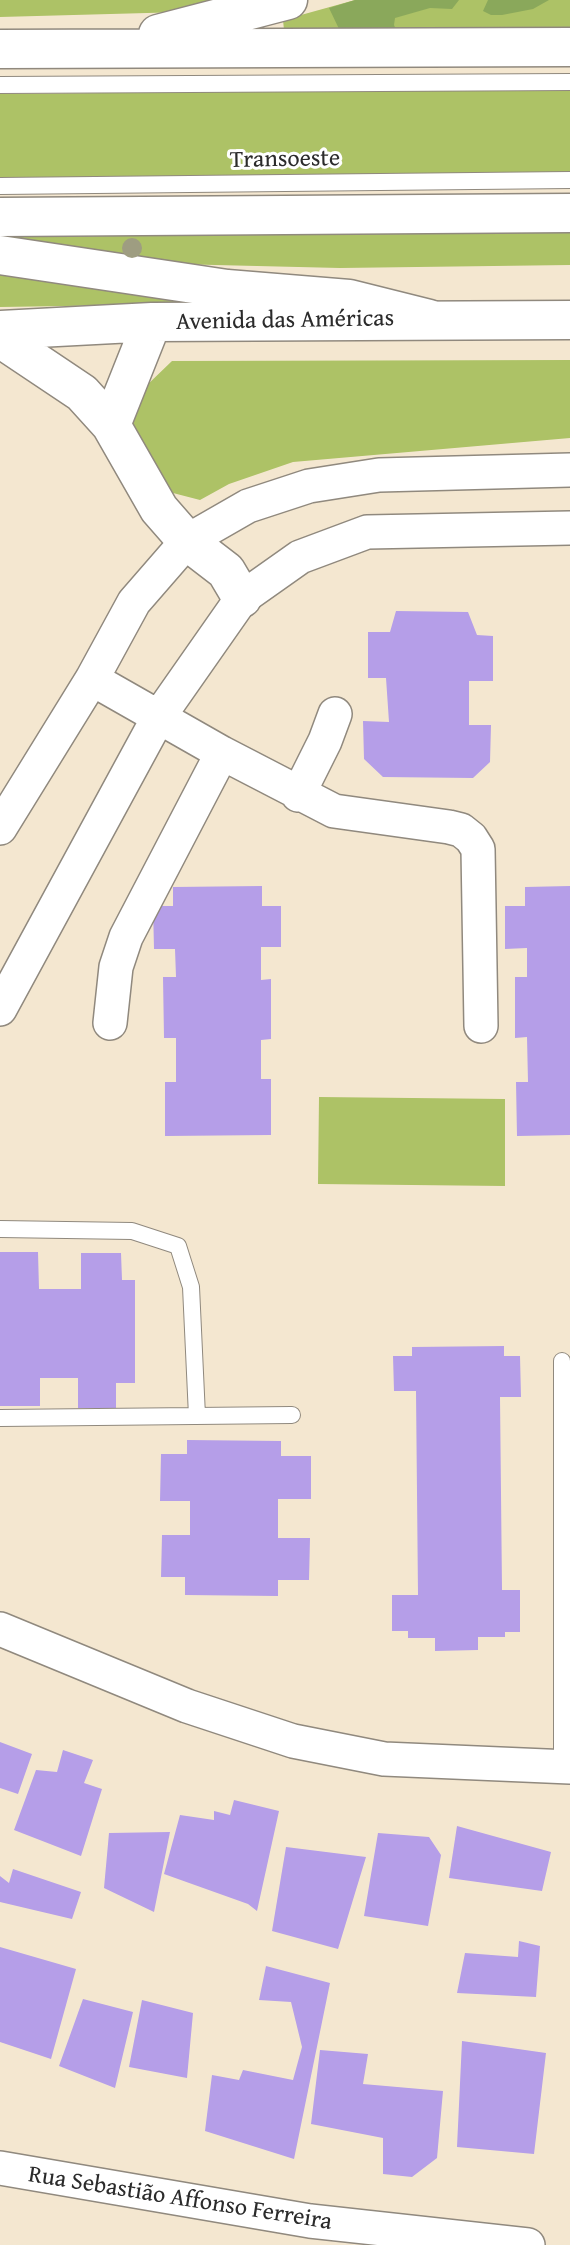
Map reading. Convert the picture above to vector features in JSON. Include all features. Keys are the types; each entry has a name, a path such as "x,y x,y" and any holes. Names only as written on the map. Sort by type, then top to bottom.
{"main road":[{"path":"105,48 288,0"},
{"path":"0,49 570,47"},
{"path":"0,217 570,213"},
{"path":"0,255 227,289 349,299 429,319"},
{"name":"Avenida das Américas","path":"0,330 152,323 570,320"},
{"path":"111,425 152,323"},
{"path":"0,338 82,393 111,425 159,509 187,541 226,571 242,598"}],"street":[{"path":"0,828 92,679 134,602 187,541 247,506 309,485 379,475 570,470"},
{"path":"0,1009 158,718 242,598 300,557 367,532 570,528"},
{"path":"92,679 298,795 334,811 449,827 461,830 471,838 478,849 481,1026"},
{"path":"298,795 321,751 335,714"},
{"path":"110,1023 116,967 126,937 222,753"},
{"path":"0,1629 187,1706 293,1741 384,1759 566,1767"},
{"name":"Rua Sebastião Affonso Ferreira","path":"0,2168 310,2221 528,2245"}],"lane":[{"path":"0,85 570,82"},
{"name":"Transoeste","path":"0,186 570,180"},
{"path":"0,1229 132,1231 178,1246 191,1287 197,1416"},
{"path":"562,1361 566,1767"},
{"path":"0,1418 292,1415"}],"green space":[{"path":"0,0 236,0 184,12 0,17"},
{"path":"355,0 570,0 570,34 284,30 283,20"},
{"path":"355,0 459,0 452,9 430,8 395,18 397,32 340,31 329,8"},
{"path":"488,0 549,0 533,9 491,15 483,11"},
{"path":"570,90 570,173 0,180 0,94"},
{"path":"570,232 570,265 340,268 174,264 0,237"},
{"path":"0,271 193,297 193,304 0,307"},
{"path":"570,360 570,438 293,462 229,484 200,500 173,493 129,424 145,387 172,361"},
{"path":"319,1097 505,1099 505,1186 318,1184"}],"building":[{"path":"396,611 468,612 477,635 493,636 493,681 469,681 469,725 491,725 490,762 473,778 383,777 364,759 363,721 389,722 386,678 368,678 368,632 390,632"},
{"path":"262,886 262,906 281,906 281,947 261,947 261,980 271,979 271,1039 261,1040 261,1079 271,1079 271,1135 165,1136 165,1082 176,1082 176,1038 164,1038 163,977 176,977 175,949 154,949 153,906 173,906 173,887"},
{"path":"570,886 570,1135 517,1136 516,1082 528,1082 527,1037 515,1038 515,977 527,977 527,948 505,949 505,906 525,906 525,887"},
{"path":"0,1252 38,1252 39,1289 81,1289 81,1253 121,1253 122,1280 135,1280 135,1383 116,1383 116,1408 78,1408 78,1378 40,1378 40,1406 0,1406"},
{"path":"504,1346 504,1356 520,1356 521,1397 500,1397 502,1590 520,1590 520,1632 505,1632 505,1637 478,1637 478,1650 435,1651 435,1638 408,1638 408,1631 392,1631 392,1595 418,1595 416,1391 394,1391 393,1356 412,1356 412,1347"},
{"path":"187,1440 281,1441 281,1456 311,1456 311,1499 278,1499 278,1538 310,1538 309,1580 278,1580 278,1596 185,1595 185,1577 161,1577 162,1535 190,1535 190,1501 160,1501 161,1454 187,1454"},
{"path":"0,1742 32,1754 18,1794 0,1788"},
{"path":"63,1750 93,1760 84,1783 102,1789 81,1856 14,1830 36,1770 57,1772"},
{"path":"234,1800 279,1811 257,1911 248,1904 164,1874 180,1815 214,1820 214,1811 230,1815"},
{"path":"457,1826 551,1852 542,1891 449,1878"},
{"path":"170,1832 154,1912 104,1888 109,1833"},
{"path":"378,1833 429,1837 441,1855 428,1926 364,1916"},
{"path":"286,1847 366,1857 338,1949 272,1931"},
{"path":"13,1869 81,1892 72,1919 0,1902 0,1876 9,1883"},
{"path":"519,1941 540,1946 536,1997 457,1993 465,1953 518,1957"},
{"path":"0,1947 76,1969 51,2059 0,2042"},
{"path":"266,1966 330,1983 294,2159 205,2131 212,2075 239,2080 243,2070 293,2080 302,2047 291,2002 259,2000"},
{"path":"83,1999 133,2012 115,2088 59,2066"},
{"path":"142,2000 193,2013 187,2078 129,2067"},
{"path":"462,2041 546,2053 534,2154 457,2147"},
{"path":"320,2050 368,2054 363,2084 443,2091 437,2158 412,2177 383,2174 383,2138 311,2124"}]}
